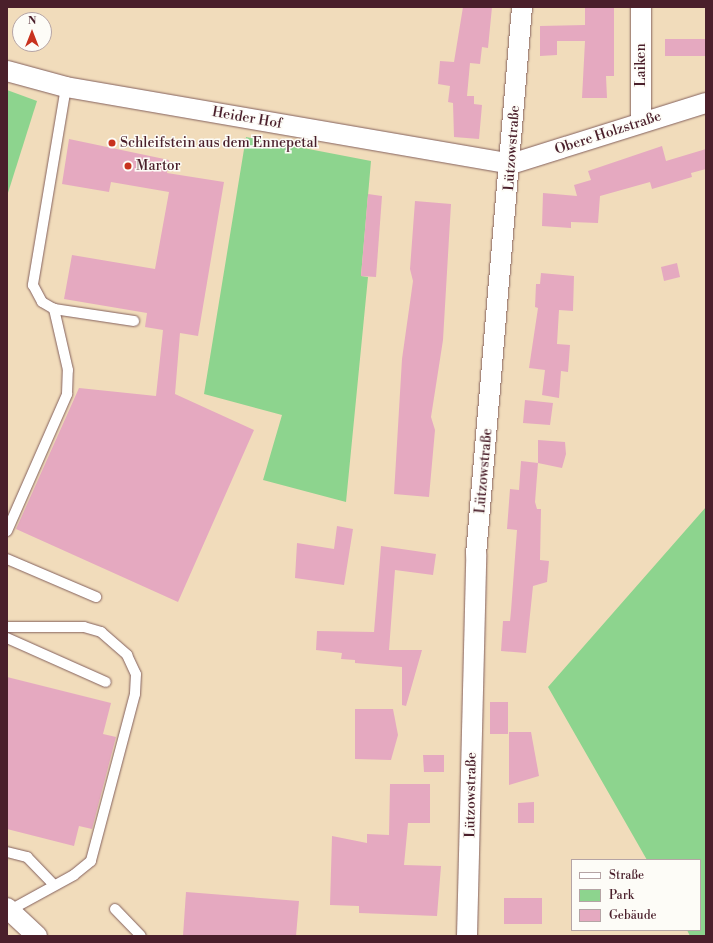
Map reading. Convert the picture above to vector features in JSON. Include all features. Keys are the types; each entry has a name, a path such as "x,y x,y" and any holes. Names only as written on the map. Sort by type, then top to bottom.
{"street":[{"name":"Lützowstraße","path":"467,936 476,555 511,164 522,7"},
{"name":"Laiken","path":"641,7 641,122"},
{"name":"Heider Hof","path":"7,71 66,88 511,164"},
{"name":"Obere Holzstraße","path":"511,164 641,122 706,103"},
{"path":"9,909 37,936"}],"lane":[{"path":"66,88 33,285 42,302 54,309 134,321"},
{"path":"7,531 68,388 68,370 54,309"},
{"path":"7,558 96,597"},
{"path":"7,627 84,627 101,632 127,655 136,674 136,694 94,852 84,868 9,909"},
{"path":"7,638 106,682"},
{"path":"7,852 27,857 53,884"},
{"path":"115,909 141,936"}],"green space":[{"path":"7,90 37,101 7,196"},
{"path":"246,137 371,161 361,276 368,277 346,502 263,480 282,415 204,394"},
{"path":"706,507 706,936 690,936 688,931 701,931 701,859 646,859 548,687"}],"building":[{"path":"463,7 492,7 488,48 482,47 480,64 470,63 467,96 474,96 474,104 482,105 479,139 454,137 453,103 448,102 450,86 438,84 440,61 454,62"},
{"path":"585,7 614,7 614,76 606,76 607,98 582,98 585,41 557,41 557,55 540,56 540,26 585,25"},
{"path":"665,39 706,39 706,56 665,56"},
{"path":"69,139 169,160 167,173 224,182 198,336 180,333 175,394 254,430 178,602 16,529 79,388 156,396 163,330 145,327 147,313 64,299 72,255 155,269 169,192 111,182 109,192 62,184"},
{"path":"662,146 666,161 706,149 706,169 691,173 692,177 652,189 650,182 600,196 598,223 571,222 571,228 542,226 543,193 577,196 574,185 591,180 588,171"},
{"path":"368,194 382,196 376,277 361,276"},
{"path":"415,201 451,204 443,340 431,417 435,430 429,497 394,494 402,359 413,281 410,269"},
{"path":"677,263 680,277 664,281 661,267"},
{"path":"541,273 574,276 573,311 559,310 557,344 570,345 568,372 561,371 559,398 542,395 545,370 529,368 538,308 535,307 536,284 540,284"},
{"path":"525,400 553,403 550,425 523,423"},
{"path":"538,440 565,442 566,454 562,468 538,463"},
{"path":"521,461 538,463 535,502 537,509 541,509 540,560 549,561 547,582 533,586 526,653 501,651 503,621 510,621 517,530 507,529 510,489 519,490"},
{"path":"337,526 353,529 344,585 295,578 297,543 334,549"},
{"path":"381,546 436,554 433,575 395,570 389,650 422,650 406,706 402,705 402,667 355,663 355,660 341,659 342,653 316,650 317,631 374,632"},
{"path":"7,677 111,703 103,734 116,737 92,829 79,826 74,846 7,829"},
{"path":"490,702 508,702 508,734 490,734"},
{"path":"355,709 393,709 398,735 391,760 355,759"},
{"path":"509,732 531,732 539,776 509,785"},
{"path":"423,755 444,755 444,772 424,772"},
{"path":"390,784 430,784 430,823 408,823 404,865 441,866 437,916 359,913 359,906 330,905 332,836 367,843 367,834 389,835"},
{"path":"534,802 534,823 518,823 518,803"},
{"path":"186,892 299,901 296,936 183,936"},
{"path":"504,898 542,898 542,924 504,924"}],"place":[{"name":"Schleifstein aus dem Ennepetal","path":"112,143"},
{"name":"Martor","path":"128,166"}]}
